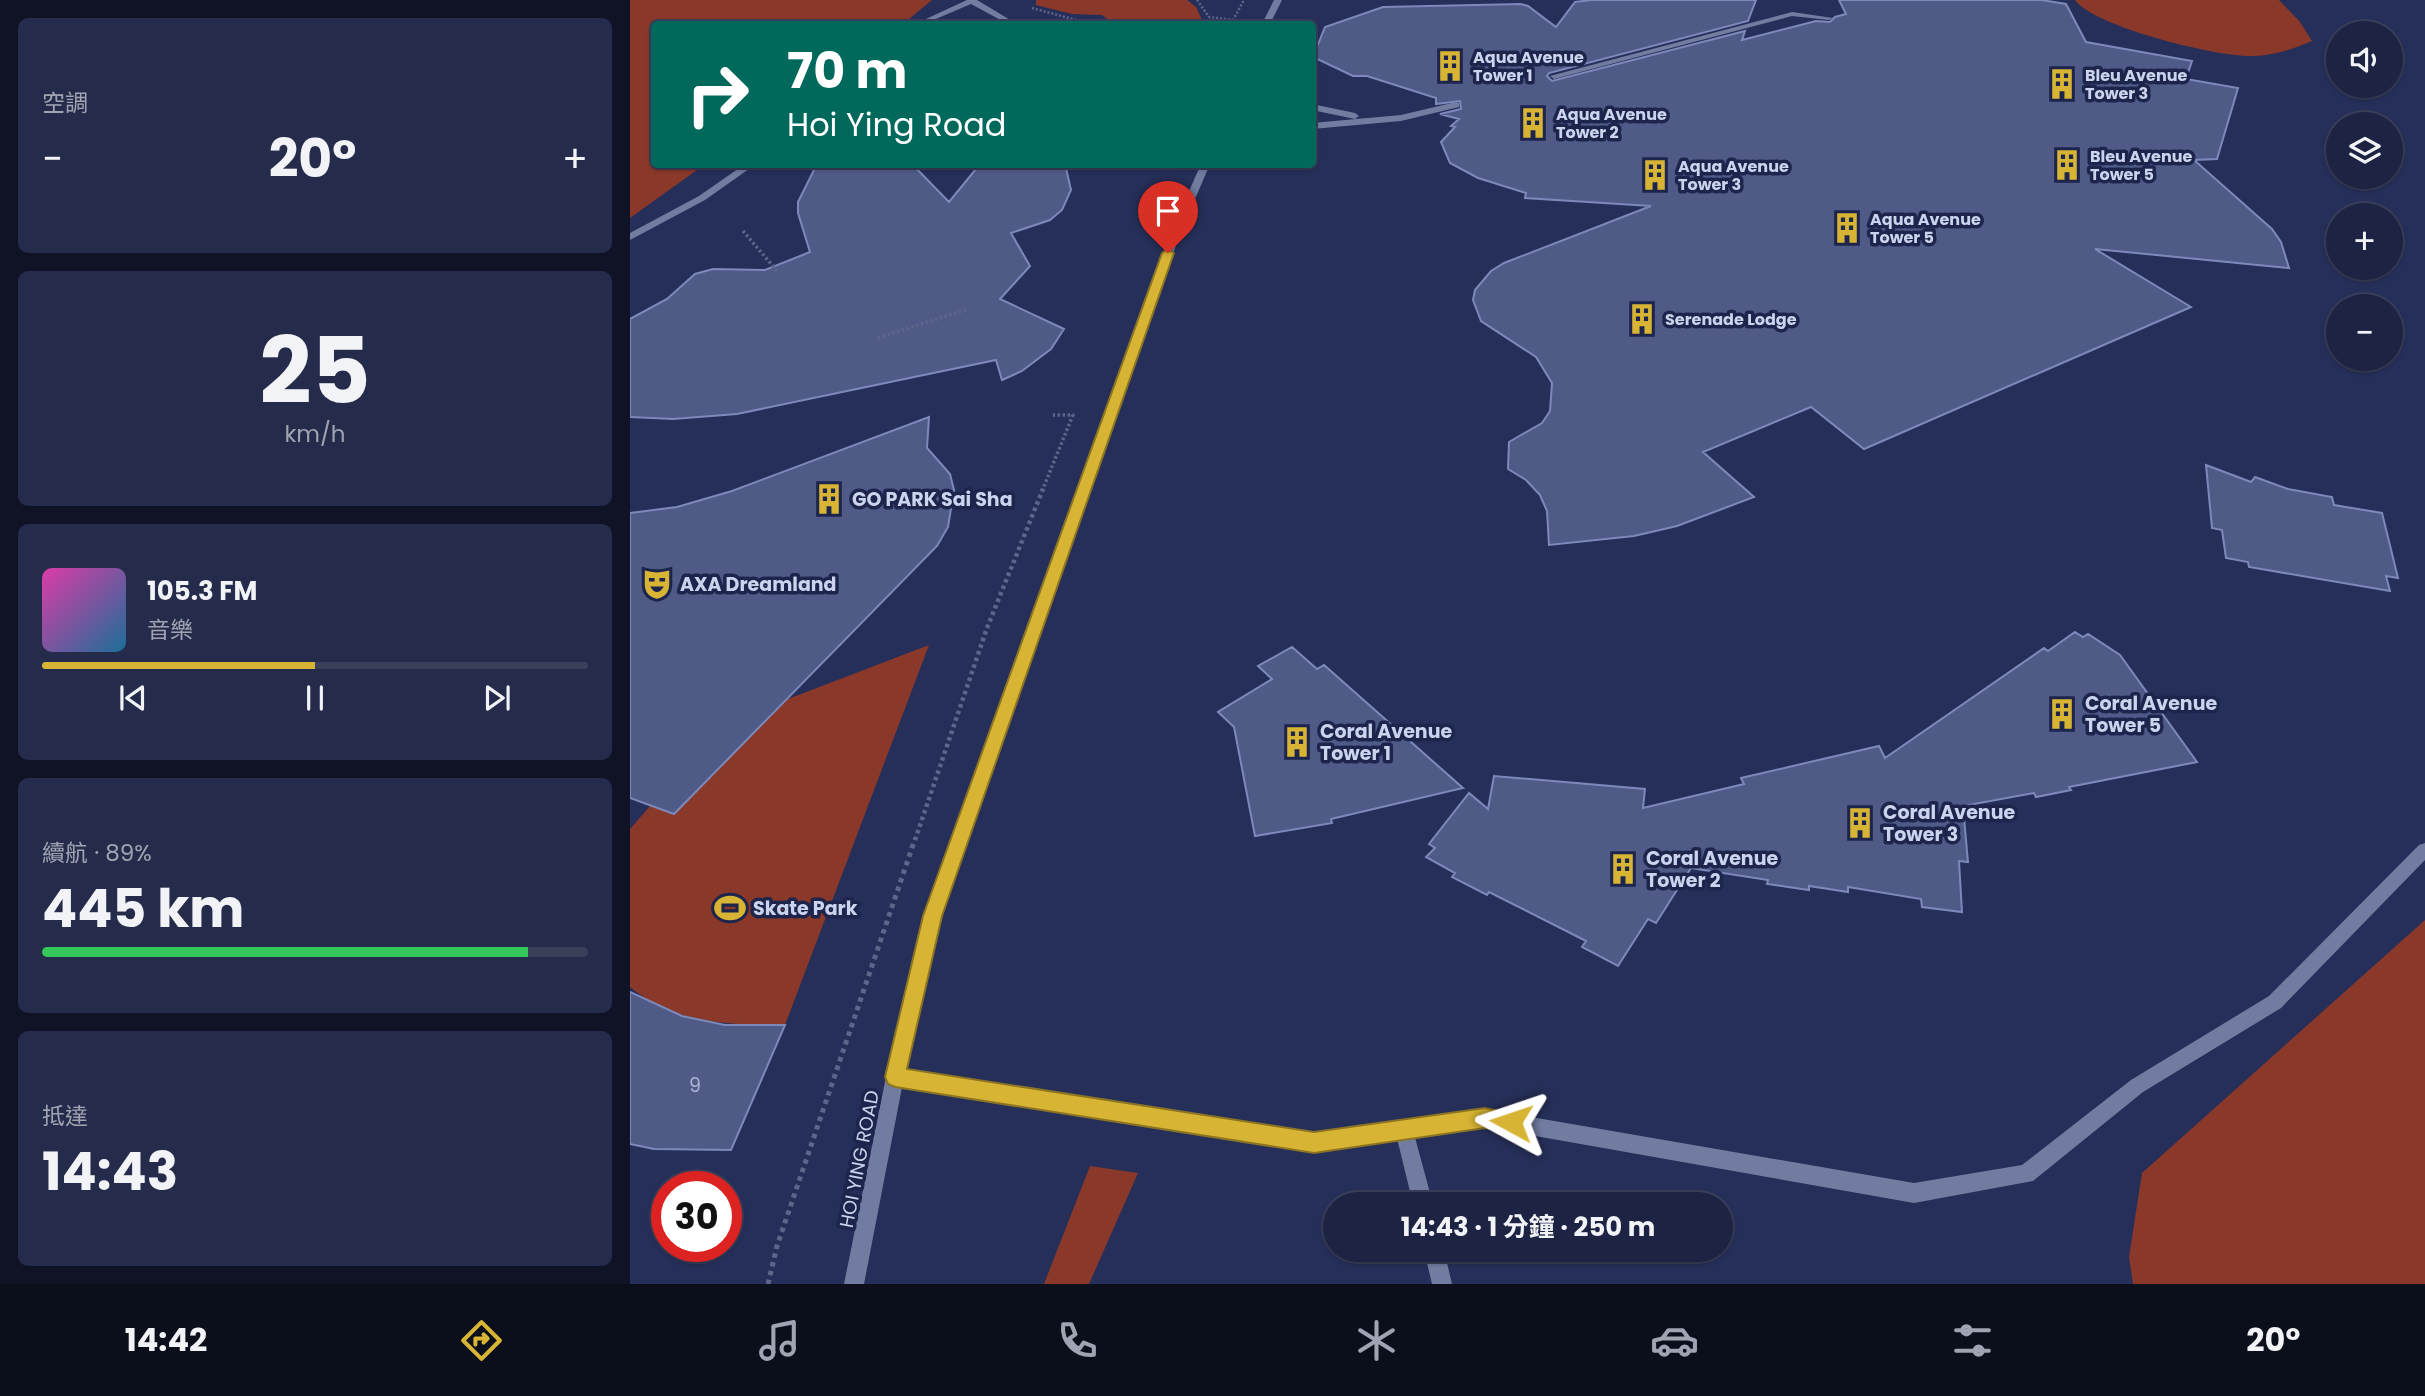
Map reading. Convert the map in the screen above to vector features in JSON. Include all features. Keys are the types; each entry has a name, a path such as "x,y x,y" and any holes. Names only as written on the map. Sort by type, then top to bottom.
{"street":[{"path":"1268,21 1278,0"},
{"path":"926,21 972,1 1008,21"},
{"path":"1554,76 1792,14 1829,18"},
{"path":"1610,61 1622,69"},
{"path":"1316,126 1401,118 1456,105"},
{"path":"1316,108 1374,119"},
{"path":"630,237 711,193 746,168"},
{"name":"HOI YING ROAD","path":"854,1284 895,1077 932,916 1163,268 1203,168"},
{"path":"895,1077 1314,1143 1485,1118 1914,1192 2026,1174 2137,1086 2275,1002 2425,850"},
{"path":"1405,1130 1420,1192"},
{"path":"1437,1262 1443,1284"}],"path":[{"path":"1196,0 1209,17 1234,20 1244,0"},
{"path":"1027,5 1077,21"},
{"path":"743,231 778,272"},
{"path":"878,338 968,309"},
{"path":"768,1284 777,1246 987,628 1073,415 1053,415"}],"shaded area":[{"path":"630,0 932,0 907,21 651,21 651,168 700,168 630,218"},
{"path":"1036,0 1187,0 1196,7 1202,20 1210,21 1109,21 1102,15 1072,14 1036,5"},
{"path":"2075,0 2279,0 2300,22 2312,41 2284,51 2254,56 2214,52 2131,30 2087,10"},
{"name":"Skate Park","path":"929,645 785,1025 703,1020 665,1009 630,987 630,829 650,806 674,814 788,699"},
{"path":"2425,920 2425,1284 2133,1284 2129,1257 2142,1173"},
{"path":"1090,1166 1138,1173 1089,1284 1044,1284"}],"building":[{"path":"1756,0 1748,21 1549,73 1547,76 1552,81 1745,31 1742,40 1816,21 1830,22 1835,17 1846,14 1839,0 2042,0 2066,4 2086,42 2192,61 2186,79 2238,88 2217,159 2194,160 2272,229 2281,242 2289,268 2095,249 2191,307 1864,449 1811,407 1703,452 1754,497 1677,526 1634,536 1549,545 1547,511 1540,495 1526,480 1508,469 1509,442 1542,423 1550,411 1552,383 1536,357 1481,321 1473,300 1475,290 1491,271 1504,263 1651,206 1525,198 1526,193 1478,178 1450,163 1441,142 1459,119 1440,114 1461,109 1460,101 1436,104 1436,98 1367,76 1353,76 1316,58 1316,50 1325,27 1383,7 1521,4 1528,6 1556,27 1575,2"},
{"path":"815,168 916,168 949,202 977,168 1066,168 1071,190 1062,210 1050,220 1011,233 1030,266 1000,299 1064,329 1051,349 1022,371 1002,380 996,360 737,414 673,419 630,417 630,319 667,299 695,274 713,269 765,270 810,252 798,213 798,202"},
{"path":"929,417 927,448 950,474 954,490 948,527 937,546 674,814 630,798 630,513 677,507 732,491"},
{"path":"2206,465 2251,482 2255,477 2288,489 2332,497 2334,505 2382,513 2398,578 2386,576 2390,591 2249,567 2248,562 2226,558 2222,530 2212,528"},
{"path":"2075,632 2083,637 2088,634 2120,655 2197,762 2069,787 2071,790 2036,797 2034,793 1963,806 1968,862 1959,861 1962,912 1922,907 1921,899 1848,887 1848,892 1809,886 1809,890 1767,884 1768,880 1691,868 1656,923 1648,919 1618,966 1582,947 1586,941 1489,892 1487,895 1452,877 1455,873 1426,857 1435,848 1429,844 1469,793 1488,809 1494,776 1645,789 1643,808 1744,784 1741,778 1879,746 1885,758 2044,648 2048,651"},
{"name":"Coral Avenue Tower 1","path":"1292,647 1317,669 1324,665 1463,788 1331,819 1332,823 1255,836 1234,727 1218,712 1272,679 1258,666"},
{"path":"630,992 682,1016 725,1025 785,1025 731,1150 654,1149 630,1144"}],"place":[{"name":"Aqua Avenue Tower 1","path":"1450,66"},
{"name":"Bleu Avenue Tower 3","path":"2062,84"},
{"name":"Aqua Avenue Tower 2","path":"1533,123"},
{"name":"Bleu Avenue Tower 5","path":"2067,165"},
{"name":"Aqua Avenue Tower 3","path":"1655,175"},
{"name":"Aqua Avenue Tower 5","path":"1847,228"},
{"name":"Serenade Lodge","path":"1642,319"},
{"name":"GO PARK Sai Sha","path":"829,499"},
{"name":"AXA Dreamland","path":"657,584"},
{"name":"Coral Avenue Tower 5","path":"2062,714"},
{"name":"Coral Avenue Tower 1","path":"1297,742"},
{"name":"Coral Avenue Tower 3","path":"1860,823"},
{"name":"Coral Avenue Tower 2","path":"1623,869"},
{"name":"Skate Park","path":"730,908"}],"route":[{"path":"1168,253 932,916 895,1077 1314,1143 1485,1118 1511,1122"}]}
